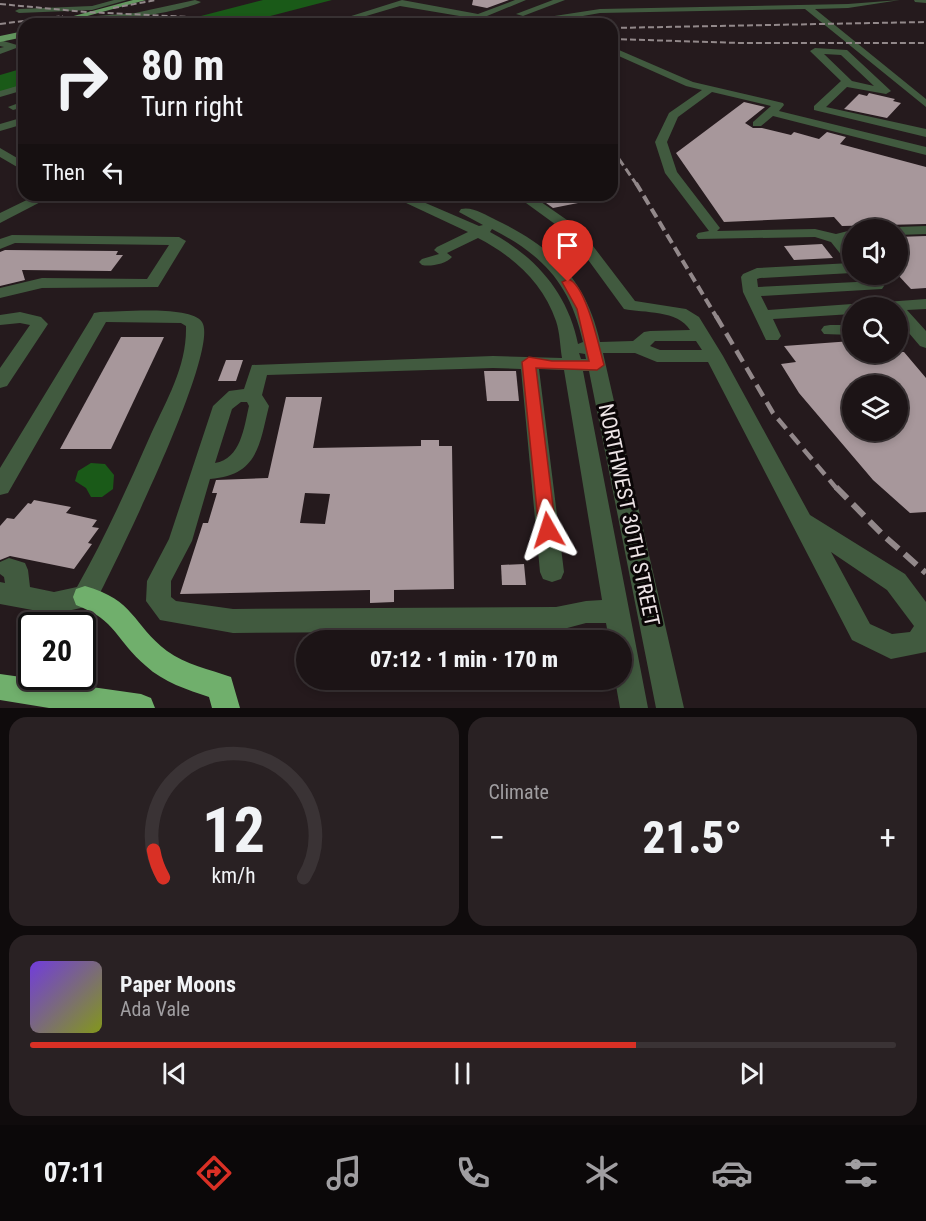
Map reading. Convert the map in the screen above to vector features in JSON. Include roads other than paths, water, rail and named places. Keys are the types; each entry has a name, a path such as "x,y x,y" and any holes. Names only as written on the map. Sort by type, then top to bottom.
{"highway":[{"path":"85,597 102,601 111,607 139,642 160,662 189,676 221,687 226,708"},
{"path":"0,687 141,708"}],"main road":[{"path":"79,18 142,0"},
{"path":"0,40 18,34"}],"street":[{"path":"20,11 92,8 123,0"},
{"path":"349,18 409,0"},
{"path":"479,15 522,0"},
{"path":"509,18 561,0"},
{"path":"558,18 600,11 858,6 896,0"},
{"path":"918,0 926,2"},
{"path":"128,18 197,2"},
{"path":"398,3 493,18"},
{"path":"432,9 450,3"},
{"path":"592,5 600,11"},
{"path":"807,7 926,104"},
{"path":"41,14 65,10"},
{"path":"0,40 18,45"},
{"path":"0,51 18,45"},
{"path":"815,51 844,52 886,91 846,83 847,82 815,51"},
{"path":"618,53 688,83 779,105 757,124"},
{"path":"846,83 819,108 926,133"},
{"path":"0,94 18,89"},
{"path":"710,89 674,115 661,142 671,174 708,232 815,233 842,238"},
{"path":"914,93 926,93"},
{"path":"770,112 926,151"},
{"path":"0,128 18,122"},
{"path":"0,152 18,163"},
{"path":"0,219 35,201"},
{"path":"410,201 482,231"},
{"path":"435,201 482,231"},
{"path":"531,201 575,232 630,304 680,313 693,321 714,356 861,632 891,647 917,643 926,631"},
{"path":"908,231 926,230"},
{"path":"443,253 472,241 482,231"},
{"name":"NORTHWEST 30TH STREET","path":"482,231 528,243 555,267 578,297 587,321 595,356 670,708"},
{"name":"NORTHWEST 30TH STREET","path":"482,231 514,253 542,280 565,322 634,708"},
{"path":"0,245 12,239 179,241 152,284 42,283 0,293"},
{"path":"772,336 751,292 749,277 757,273 842,269"},
{"path":"0,283 26,274 37,277 42,283"},
{"path":"751,292 842,283"},
{"path":"875,285 886,297"},
{"path":"908,306 926,304"},
{"path":"763,315 842,310"},
{"path":"0,487 100,317 177,316 195,324 193,354 171,412 132,506 85,597 54,603 9,594 16,570 9,568"},
{"path":"0,320 25,318 32,319 39,324 0,382"},
{"path":"830,330 842,330"},
{"path":"908,331 926,342"},
{"path":"201,472 226,469 237,465 244,457 259,406 252,395 259,369 529,362 595,356 638,347 650,336 702,335"},
{"path":"638,347 657,356 714,356"},
{"path":"529,362 552,572"},
{"path":"252,395 236,396 223,406 180,542 159,581 159,601 169,612 253,622 556,619 586,612 616,611"},
{"path":"800,520 896,582 926,622"}],"railway":[{"path":"113,8 156,0"},
{"path":"0,4 86,12 211,18"},
{"path":"47,18 63,16"},
{"path":"0,24 18,22"},
{"path":"618,28 926,22"},
{"path":"618,39 741,43 926,43"},
{"path":"618,158 637,185"},
{"path":"636,183 717,318"},
{"path":"716,316 773,413 837,489"},
{"path":"836,487 884,536 926,573"}]}
